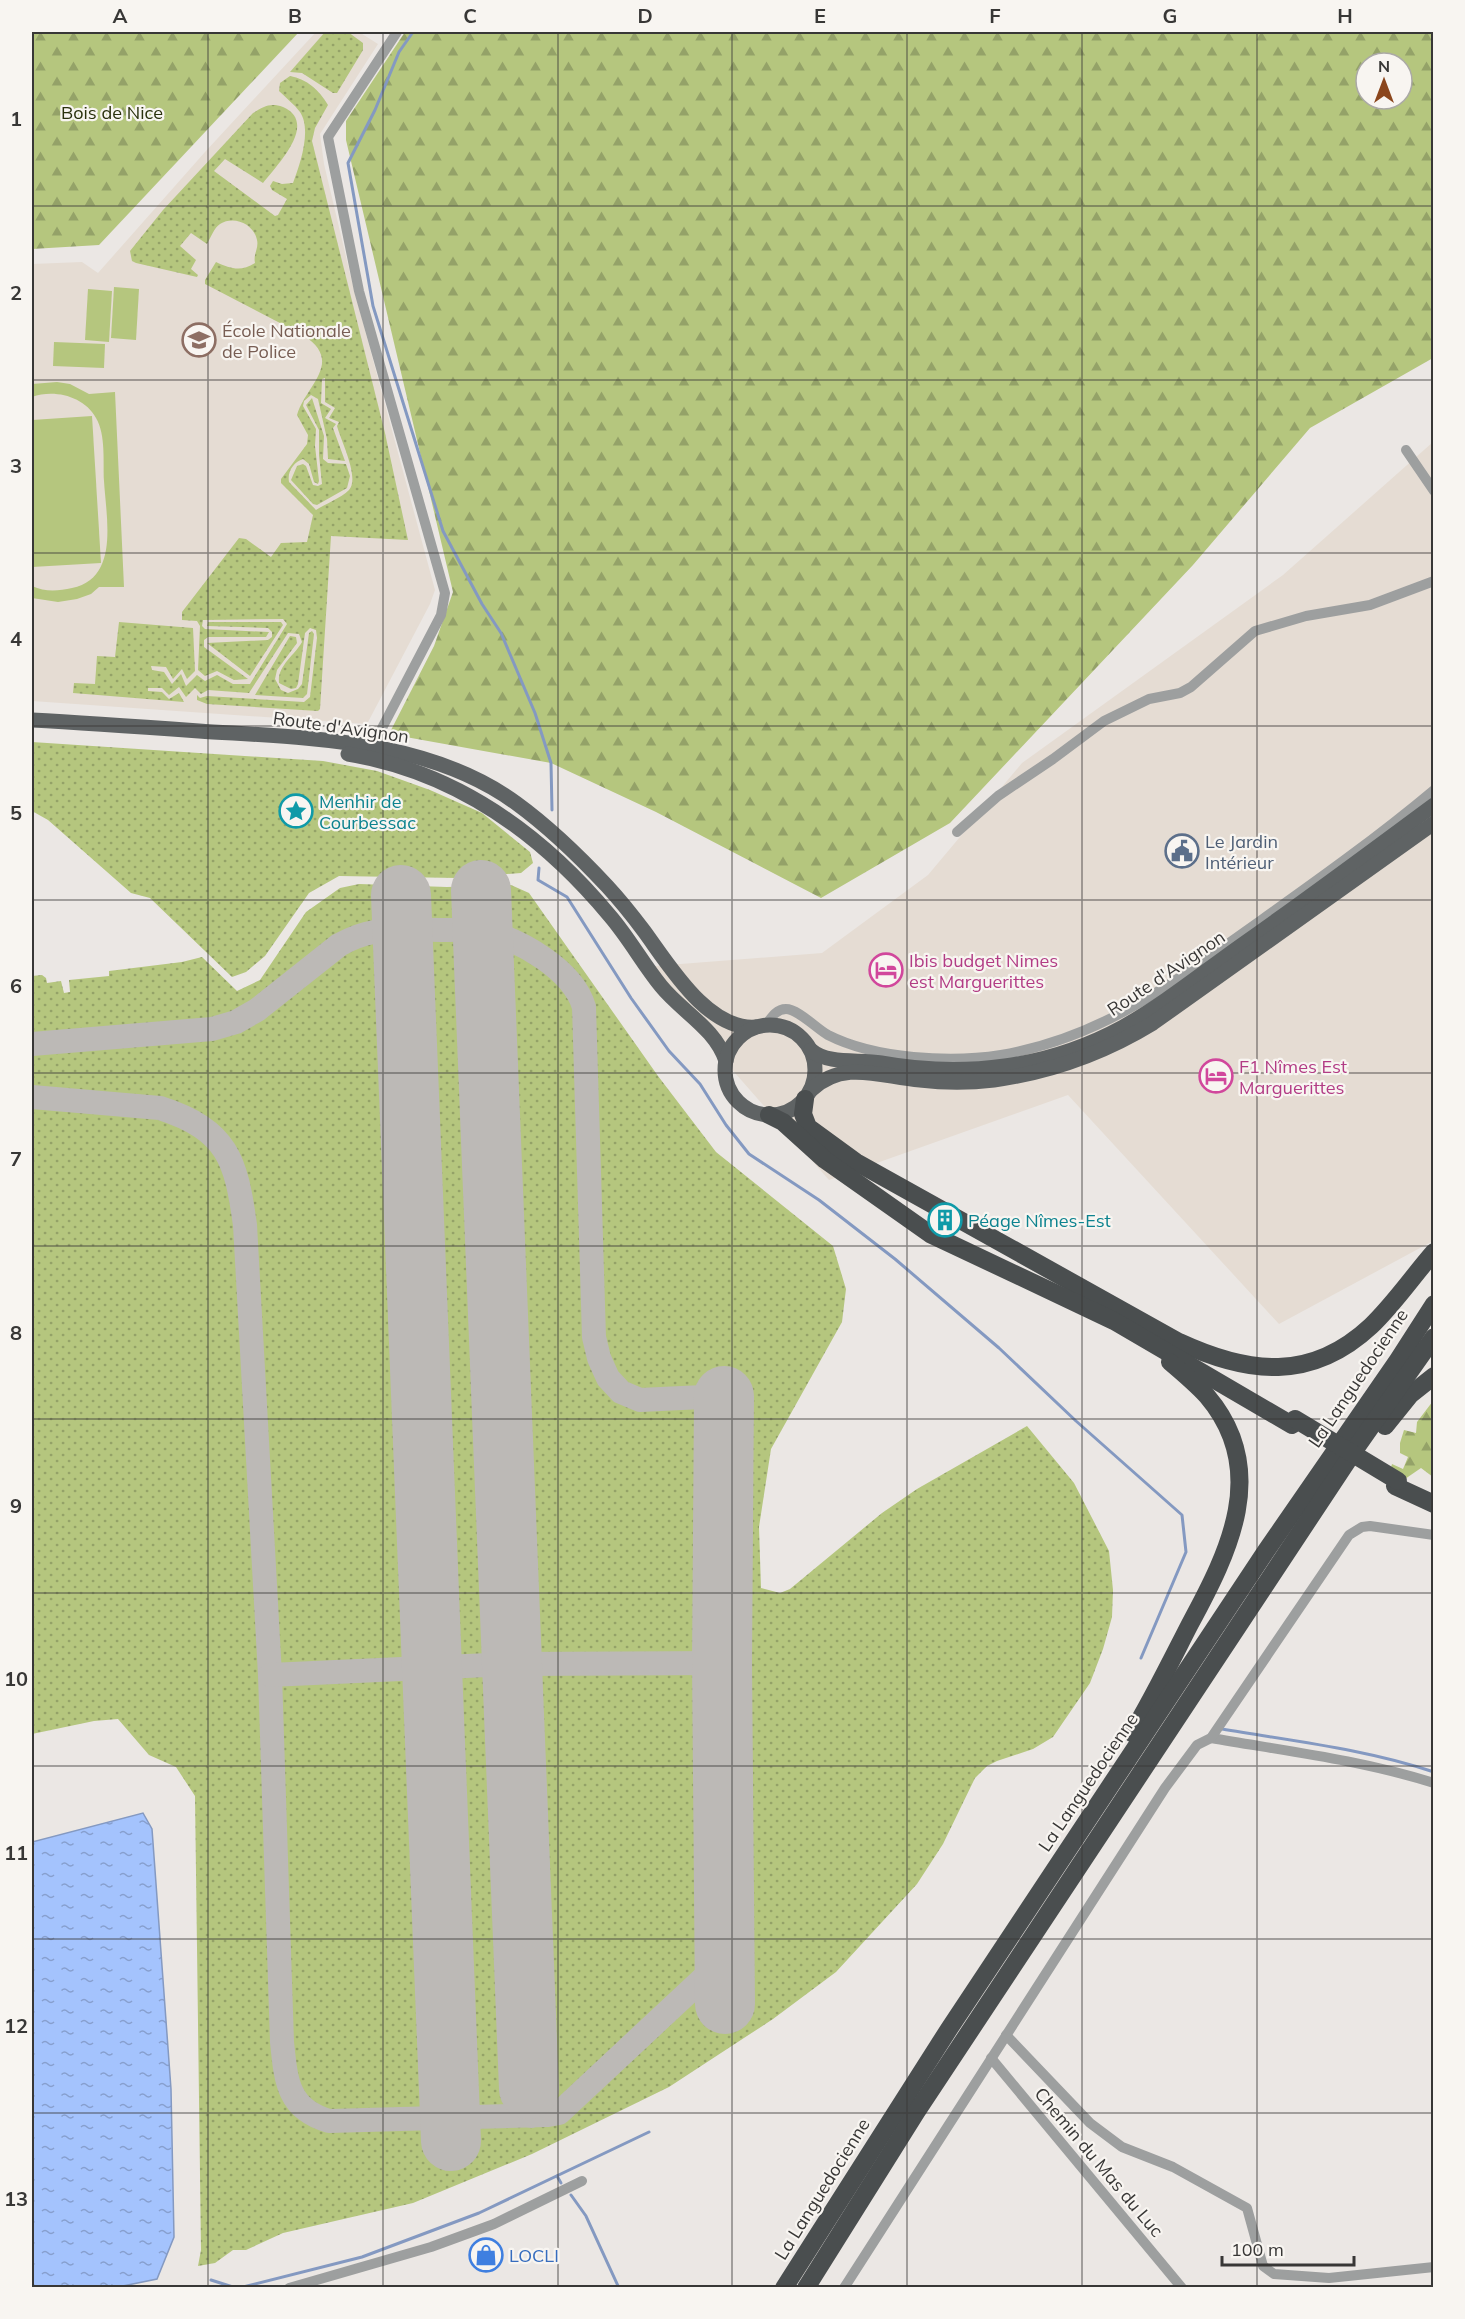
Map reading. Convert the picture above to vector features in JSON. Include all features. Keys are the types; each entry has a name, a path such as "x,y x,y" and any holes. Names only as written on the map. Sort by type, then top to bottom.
{"highway":[{"path":"808,1094 803,1110 805,1123 834,1148 1077,1296 1114,1321 1434,1504"},
{"path":"769,1115 783,1122 825,1160 930,1234 1224,1361 1266,1368 1295,1365 1327,1355 1356,1339 1372,1324 1434,1252"},
{"path":"1077,1296 1142,1341 1195,1384 1214,1406 1227,1427 1239,1473 1239,1502 1226,1552 1210,1587 1118,1758 1109,1788"},
{"name":"La Languedocienne","path":"784,2288 902,2101 1316,1477 1398,1360 1434,1304"},
{"name":"La Languedocienne","path":"806,2288 917,2111 1358,1445 1434,1336"},
{"path":"1358,1445 1378,1435 1410,1395 1434,1376"},
{"path":"1396,1483 1434,1497"}],"main road":[{"name":"Route d'Avignon","path":"32,720 301,738 376,748 462,772 518,804 566,845 627,909 677,977 699,1000 728,1022 744,1028 761,1026"},
{"name":"Route d'Avignon","path":"32,729 318,750 395,764 446,783 472,796 517,826 572,875 618,925 671,998 712,1036 726,1061"},
{"name":"Route d'Avignon","path":"811,1050 825,1058 864,1060 927,1070 962,1071 1012,1066 1078,1048 1106,1036 1152,1009 1288,913 1434,805"},
{"name":"Route d'Avignon","path":"808,1094 828,1077 851,1072 941,1082 993,1080 1054,1068 1105,1049 1153,1023 1434,822"},
{"path":"761,1026 781,1026 803,1038 811,1050 816,1070 808,1094 792,1109 769,1115 750,1110 735,1098 728,1087 725,1074 726,1061 736,1040 745,1032 761,1026"}],"street":[{"path":"376,748 381,730 441,615 445,593 359,291 328,137 397,32"},
{"path":"1406,450 1434,492"},
{"path":"957,832 998,796 1098,726 1149,699 1185,690 1222,661 1243,639 1261,629 1306,616 1362,608 1434,581"},
{"path":"761,1026 777,1012 792,1010 829,1035 842,1040 899,1055 936,1059 1001,1055 1076,1035 1122,1014 1182,975 1329,872 1434,790"},
{"path":"844,2288 1180,1767 1197,1745 1211,1738 1349,1534 1362,1527 1370,1526 1434,1535"},
{"path":"1211,1738 1336,1759 1400,1772 1434,1783"},
{"path":"1006,2035 1090,2123 1122,2147 1173,2167 1247,2208 1263,2266 1274,2274 1331,2283 1434,2267"},
{"name":"Chemin du Mas du Luc","path":"991,2058 1182,2288"},
{"path":"289,2288 431,2247 494,2224 582,2181"}],"shaded area":[{"name":"École Nationale de Police","path":"316,32 359,32 378,44 320,134 324,164 352,282 435,590 430,604 367,724 32,701 32,264 82,262 98,273 205,152"},
{"path":"1433,442 1433,1241 1279,1324 1068,1095 829,1180 642,967 822,953 928,875 1022,763 1283,575"}],"green space":[{"name":"Bois de Nice","path":"32,32 299,32 99,245 32,249"},
{"path":"325,32 348,32 363,43 363,50 337,93 333,93 302,73 290,72"},
{"path":"405,32 1433,32 1433,358 1310,428 1193,565 950,823 821,898 656,812 551,763 389,734 434,646 453,592 346,140 346,121"},
{"path":"290,76 302,80 317,90 328,105 315,128 312,141 385,433 408,540 331,536 320,709 318,711 207,704 197,700 197,695 200,698 207,696 304,702 310,697 317,638 316,630 310,628 305,633 296,688 291,689 279,683 283,666 302,642 299,634 288,633 249,693 208,690 201,694 195,688 186,697 179,687 169,695 162,688 148,688 148,691 162,692 169,699 179,693 184,702 73,693 74,683 95,684 97,656 115,657 119,622 193,628 195,671 187,679 182,669 173,679 166,667 151,666 152,670 164,672 172,684 181,674 186,686 197,675 205,681 217,675 233,684 250,684 287,624 283,619 203,620 202,626 205,629 269,632 266,637 208,637 204,640 204,647 248,679 234,680 217,671 205,676 198,670 200,626 197,621 182,620 182,612 239,538 246,539 271,557 281,543 307,542 313,515 281,483 281,479 307,444 308,435 297,415 302,404 319,374 322,364 321,355 315,345 303,335 205,284 216,262 236,268 245,268 255,263 257,240 252,229 243,223 225,221 214,230 207,244 191,233 180,246 196,260 191,269 198,275 197,277 136,263 132,261 130,251 163,210 253,113 270,105 283,107 293,114 297,123 292,144 263,183 225,159 214,171 275,216 278,215 287,199 272,190 270,186 273,181 282,184 293,183 305,137 300,112 279,91 280,83","holes":["325,378 325,402 335,408 329,418 339,422 337,426 349,459 352,484 346,493 316,510 289,482 289,474 292,467 303,459 309,464 314,482 318,484 319,481 315,446 316,429 303,406 304,401 311,395 318,399 327,439 328,459 345,461 333,428 336,424 325,418 331,409 321,403 322,379"]},
{"path":"114,287 139,289 136,340 111,338"},
{"path":"88,289 112,291 109,342 85,340"},
{"path":"54,342 105,344 104,368 53,366"},
{"path":"57,382 70,384 89,394 115,392 124,587 99,587 91,594 58,602 32,598 32,586 57,590 72,588 87,582 98,572 104,559 107,528 103,440 96,418 84,404 68,396 50,394 32,397 32,384"},
{"path":"312,398 324,436 323,459 328,463 346,464 350,476 347,488 317,505 313,504 291,480 297,466 303,464 306,466 313,485 322,484 319,430 306,405"},
{"path":"92,416 101,563 32,567 32,420"},
{"path":"208,622 281,622 283,625 250,676 207,643 268,640 272,637 272,632 268,628 207,626"},
{"path":"312,631 314,634 307,694 303,698 255,695 290,636 296,637 297,643 277,670 275,679 281,690 288,693 298,689 302,684 309,633"},
{"path":"32,742 323,761 377,771 430,790 482,813 530,852 533,863 521,873 457,878 339,876 309,893 265,956 246,972 232,977 150,898 131,893 48,820 32,811"},
{"path":"359,884 447,887 511,885 529,893 658,1076 716,1152 833,1246 846,1289 842,1322 771,1449 759,1527 761,1588 780,1593 790,1589 882,1513 917,1489 1027,1426 1074,1483 1109,1551 1113,1590 1112,1617 1090,1683 1053,1737 1033,1749 987,1766 975,1778 943,1844 917,1884 836,1972 773,2019 669,2087 532,2154 413,2203 283,2233 246,2250 233,2250 215,2263 198,2266 201,2250 195,1796 176,1767 149,1755 118,1719 94,1721 32,1734 32,976 42,975 46,978 47,983 61,981 64,993 70,992 69,980 109,976 109,971 182,962 202,957 237,991 260,980 306,912 340,888"},
{"path":"1433,1401 1433,1477 1421,1468 1405,1479 1390,1471 1392,1464 1403,1469 1408,1457 1400,1453 1404,1430 1416,1433 1417,1422"}],"water":[{"path":"143,1813 152,1829 171,2089 174,2237 157,2279 118,2287 32,2287 32,1842"}],"waterway":[{"path":"413,32 399,52 375,110 348,163 373,306 443,531 482,604 501,633 535,713 551,763 552,810"},
{"path":"539,868 538,880 567,897 631,998 669,1051 700,1084 726,1125 749,1154 819,1200 895,1259 999,1348 1076,1421 1182,1515 1186,1552 1141,1658"},
{"path":"1222,1729 1355,1751 1434,1772"},
{"path":"239,2288 362,2257 479,2213 649,2132"},
{"path":"557,2176 561,2183"},
{"path":"571,2195 586,2216 619,2288"},
{"path":"211,2280 236,2288"}],"taxiway":[{"path":"32,1044 212,1029 236,1022 257,1010 339,945 369,933 402,930 476,930 514,941 544,958 557,969 578,993 584,1007 594,1337 599,1358 608,1378 621,1392 640,1400 724,1396"},
{"path":"32,1097 160,1108 183,1117 201,1126 225,1150 237,1182 245,1225 270,1675 282,2042 288,2081 297,2101 315,2116 329,2121 559,2113 725,1958"},
{"path":"270,1675 512,1664 722,1663"},
{"path":"529,2089 531,2116"}],"runway":[{"path":"481,890 529,2089"},
{"path":"401,895 451,2141"},
{"path":"724,1396 722,1663 725,2004"}],"place":[{"name":"École Nationale de Police","path":"199,340"},
{"name":"Menhir de Courbessac","path":"296,811"},
{"name":"Le Jardin Intérieur","path":"1182,851"},
{"name":"Ibis budget Nimes est Marguerittes","path":"886,970"},
{"name":"F1 Nîmes Est Marguerittes","path":"1216,1076"},
{"name":"Péage Nîmes-Est","path":"945,1220"},
{"name":"LOCLI","path":"486,2255"}]}
